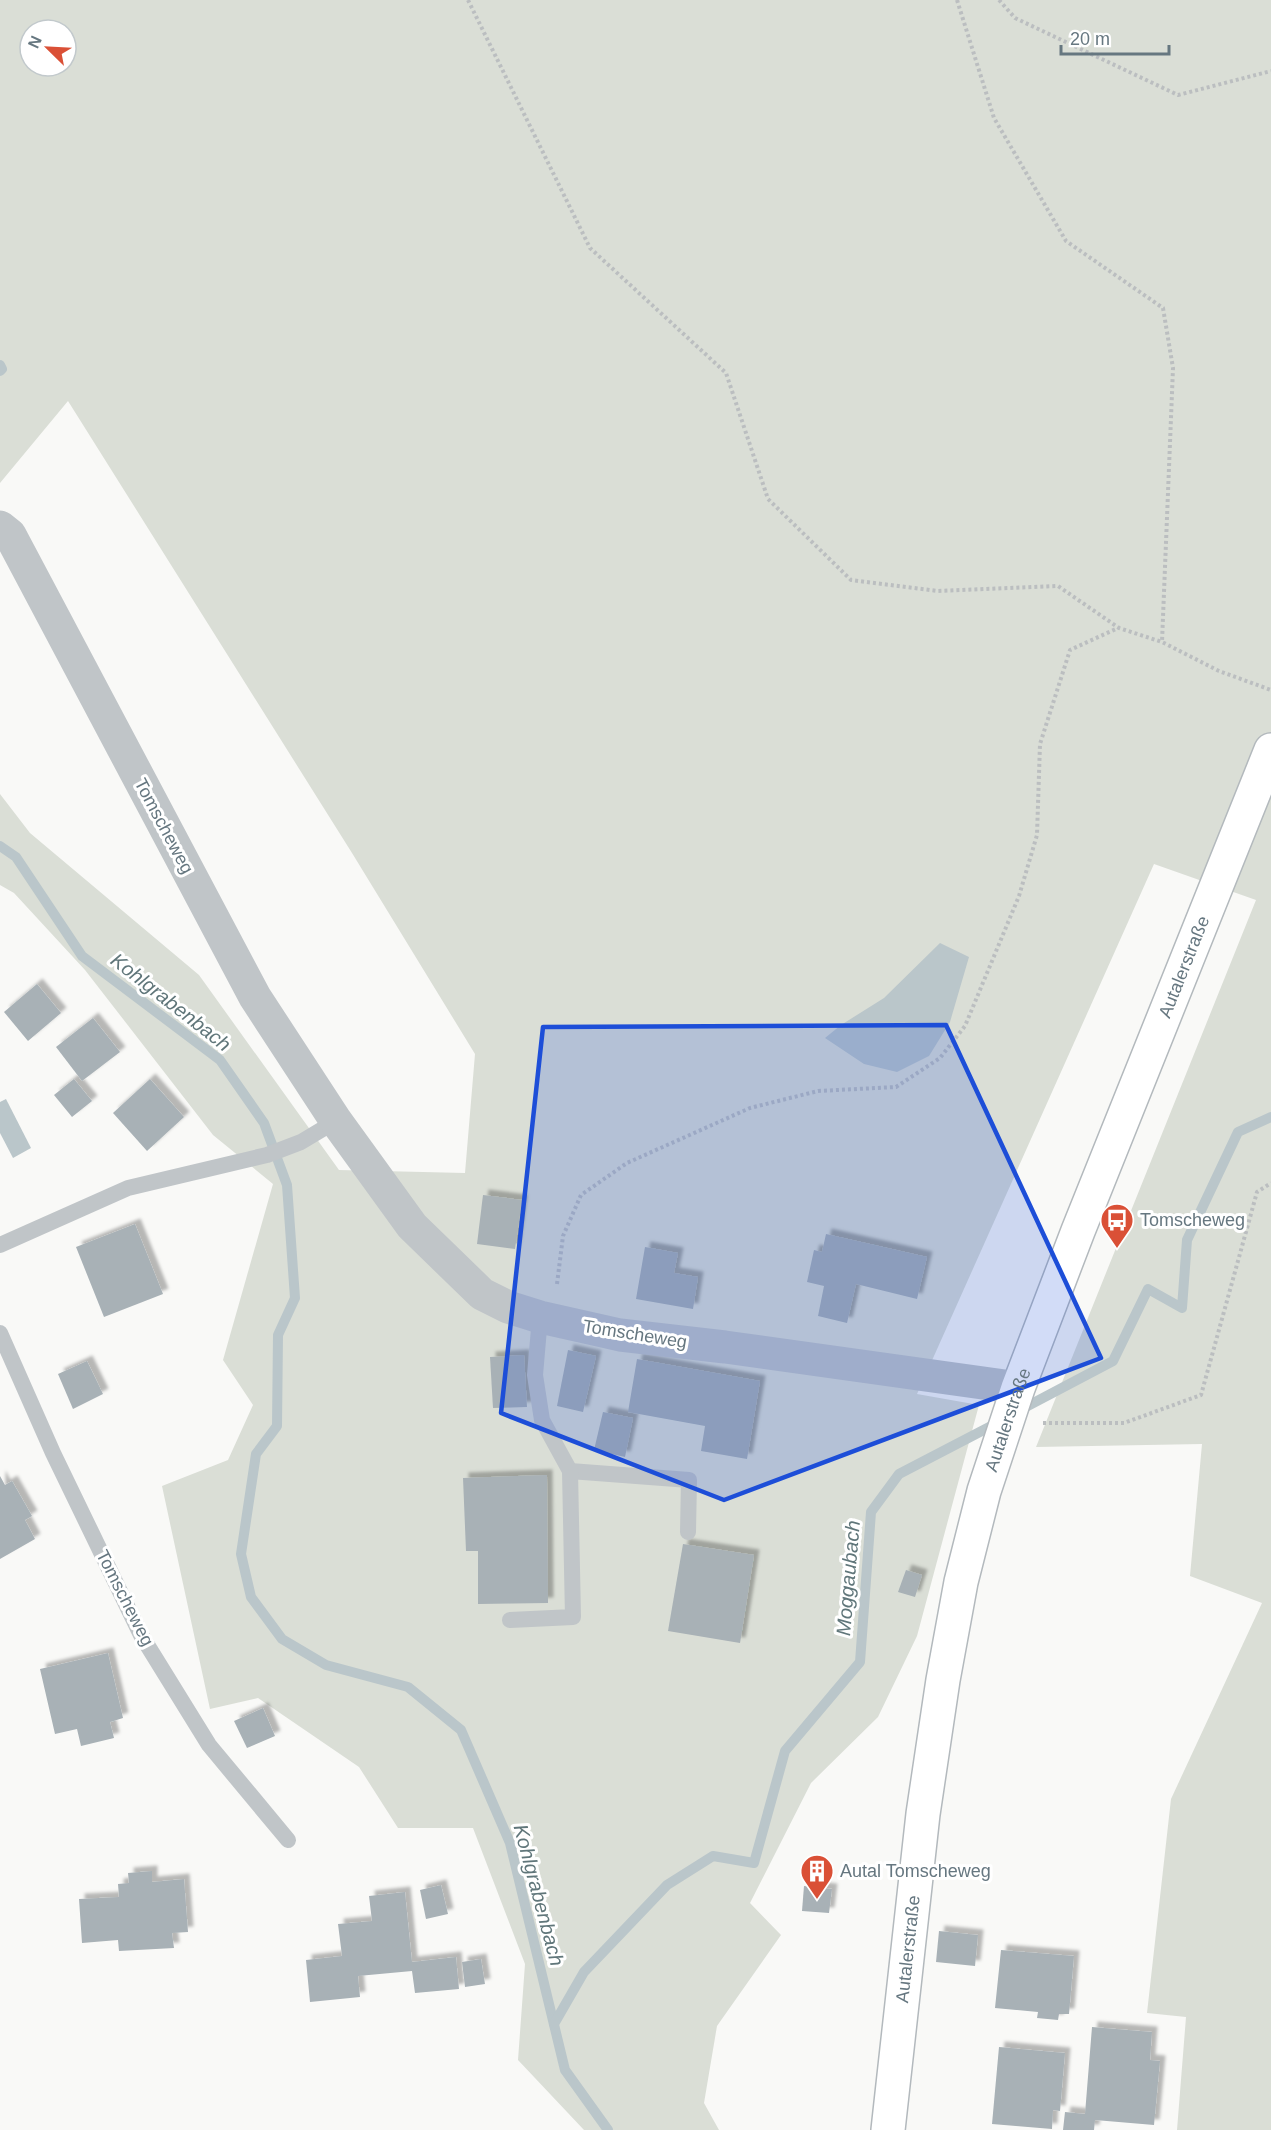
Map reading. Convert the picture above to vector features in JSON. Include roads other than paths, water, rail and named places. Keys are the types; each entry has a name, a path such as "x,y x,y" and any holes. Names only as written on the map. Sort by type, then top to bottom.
{"main road":[{"name":"Autalerstraße","path":"888,2130 923,1814 943,1680 961,1582 984,1491 1018,1388 1158,1028 1271,750"}],"street":[{"name":"Tomscheweg","path":"0,527 10,535 255,997 336,1121 412,1226 482,1294 508,1307 546,1319 620,1335 725,1347 1018,1388"}],"lane":[{"path":"0,1245 128,1188 267,1155 301,1142 336,1121"},
{"path":"510,1620 573,1617 570,1471 542,1420 535,1375 546,1319"},
{"name":"Tomscheweg","path":"0,1333 53,1454 141,1635 209,1745 288,1840"},
{"path":"570,1471 689,1480 688,1532"}],"waterway":[{"name":"Kohlgrabenbach","path":"0,365 2,369 0,371"},
{"name":"Kohlgrabenbach","path":"0,846 16,857 82,956 220,1060 264,1123 287,1185 295,1298 278,1335 277,1426 256,1454 241,1554 251,1597 282,1639 326,1665 408,1687 461,1730 510,1843 565,2070 608,2130"},
{"name":"Moggaubach","path":"1018,1411 1113,1361 1148,1289 1182,1308 1187,1240 1238,1132 1271,1117"},
{"name":"Moggaubach","path":"554,2024 584,1972 667,1885 713,1856 754,1863 785,1751 860,1662 871,1512 899,1474 999,1422"}],"place":[{"name":"Tomscheweg","path":"1117,1249"},
{"name":"Autal Tomscheweg","path":"817,1900"}]}
